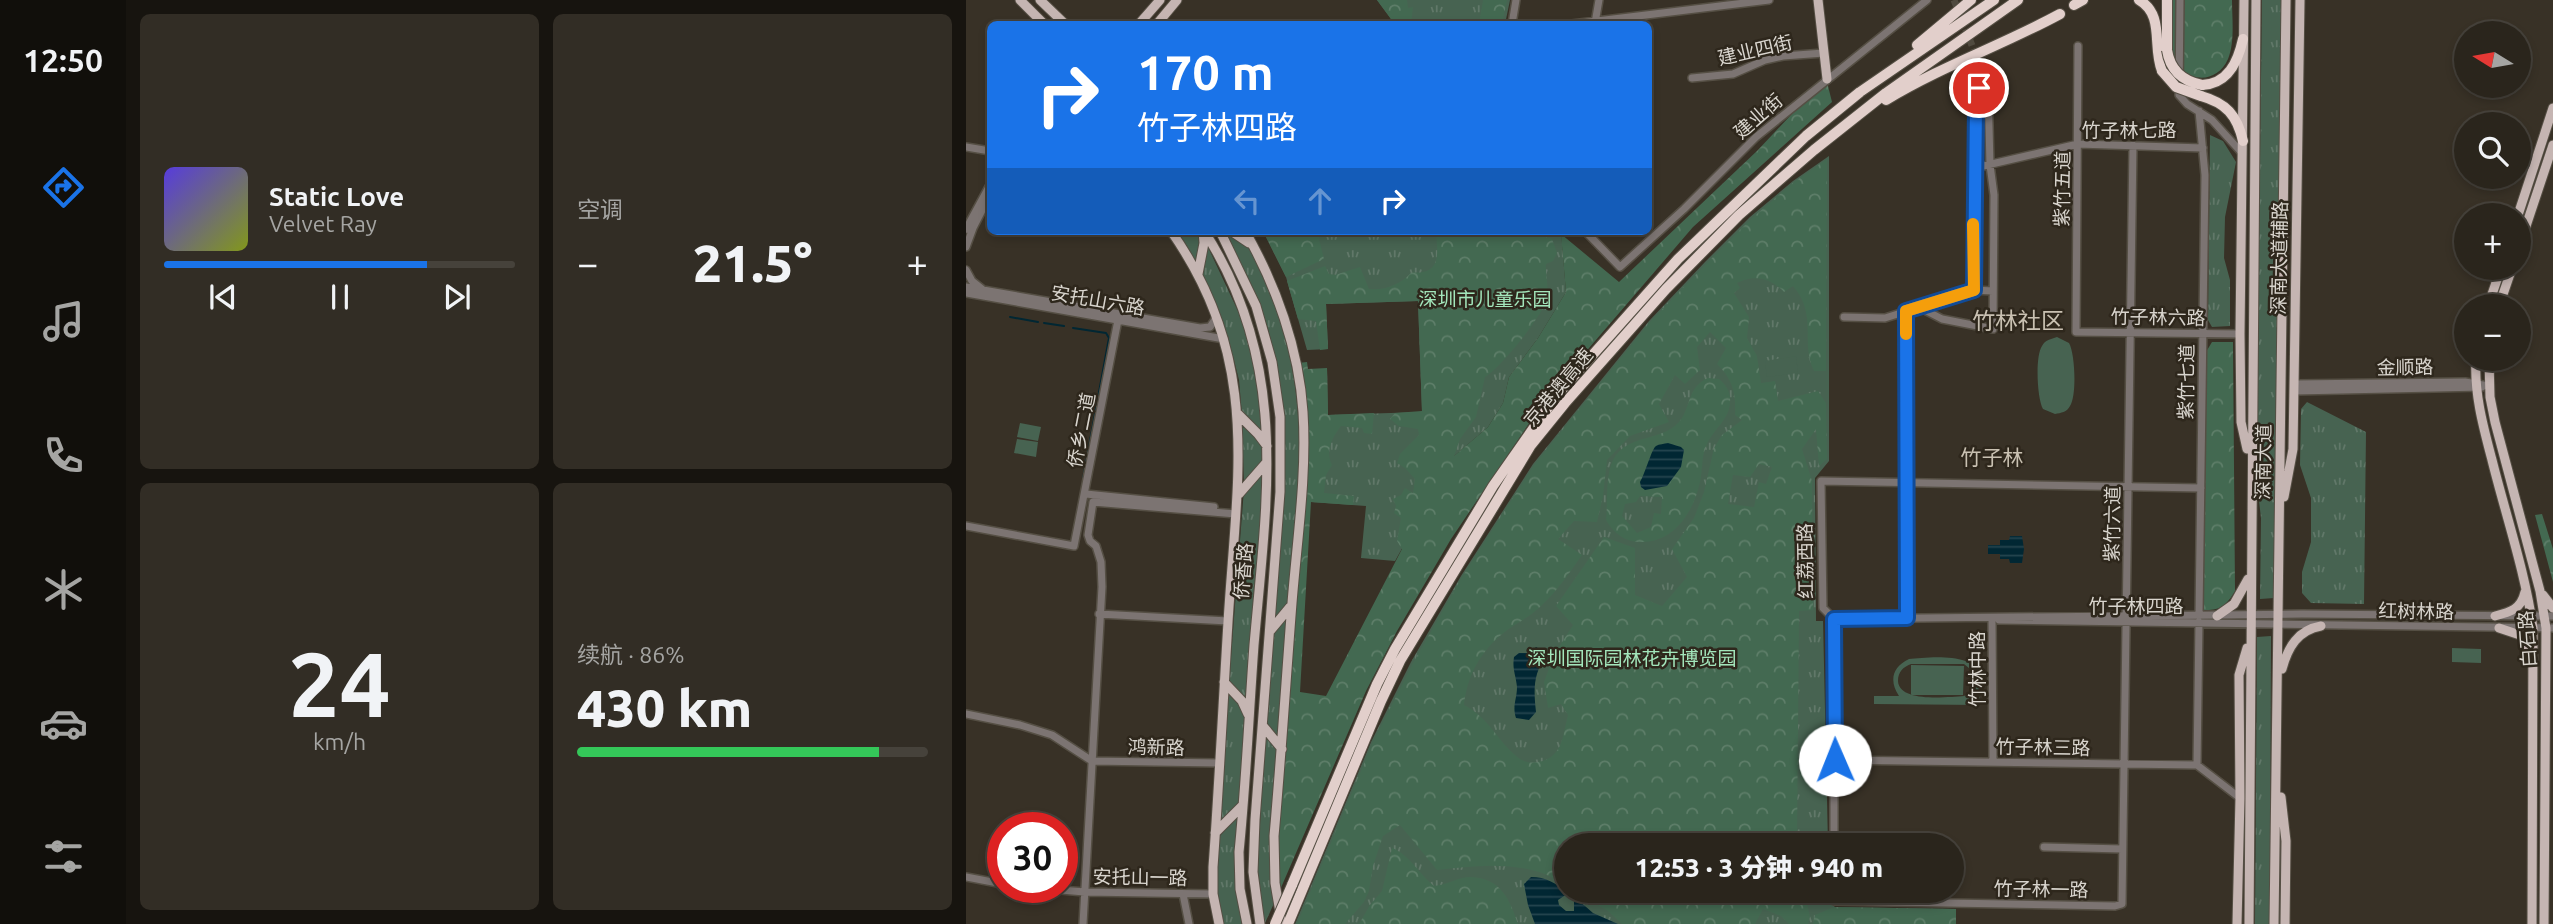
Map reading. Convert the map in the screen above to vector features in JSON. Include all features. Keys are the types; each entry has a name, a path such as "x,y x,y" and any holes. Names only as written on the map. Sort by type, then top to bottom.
{"highway":[{"path":"1860,92 1971,0"},
{"name":"京港澳高速","path":"1275,924 1389,660 1493,486 1556,396 1678,258 1776,163 1860,92 1994,0"},
{"name":"京港澳高速","path":"1288,924 1400,661 1531,445 1608,354 1706,247 1756,200 1847,124 1935,57 2018,0"},
{"path":"2139,0 2150,8 2155,18 2158,58 2162,71 2176,88 2218,102 2231,111 2239,125 2243,141"},
{"path":"2167,0 2167,50 2175,71 2186,80 2202,85 2214,84 2230,73 2243,39"},
{"path":"1847,124 1933,74 2011,40 2060,14"}],"main road":[{"path":"1020,0 1041,21"},
{"path":"1040,0 1062,21"},
{"path":"1142,21 1160,0"},
{"path":"1160,21 1177,0"},
{"path":"1818,0 1827,79"},
{"name":"深南大道辅路","path":"2244,0 2241,422 2251,464"},
{"name":"深南大道","path":"2249,924 2256,0"},
{"name":"深南大道","path":"2274,924 2286,0"},
{"name":"深南大道辅路","path":"2280,516 2293,449 2302,0"},
{"path":"2243,39 2255,77"},
{"path":"2285,164 2299,81"},
{"path":"2522,203 2553,108"},
{"path":"2531,211 2553,145"},
{"path":"1173,235 1198,275 1224,339 1238,414 1238,496 1224,682 1213,894 1219,924"},
{"path":"1198,275 1203,235"},
{"name":"侨香路","path":"1206,235 1225,267 1250,334 1263,383 1268,447 1239,852 1239,878 1247,924"},
{"name":"侨香路","path":"1222,235 1256,306 1278,389 1282,448 1253,872 1260,924"},
{"path":"1237,235 1254,246"},
{"path":"1247,235 1268,275 1286,327 1298,375 1303,411 1302,479 1274,836 1275,883 1282,924"},
{"name":"白石路","path":"2476,371 2484,431 2526,587 2533,628 2535,668 2532,924"},
{"name":"白石路","path":"2489,371 2489,386 2498,433 2549,616 2546,669 2544,924"},
{"path":"1238,414 1268,447"},
{"path":"1238,496 1267,461"},
{"path":"2217,616 2234,604 2250,574"},
{"path":"2496,616 2519,607 2526,587"},
{"path":"2540,591 2553,608"},
{"path":"1269,632 1292,604"},
{"path":"2278,695 2283,666 2291,645 2303,633 2321,626"},
{"path":"2499,628 2516,632 2526,639 2535,668"},
{"path":"2237,924 2239,675 2250,639"},
{"path":"2546,669 2553,646"},
{"path":"1224,682 1242,701 1248,717"},
{"path":"1263,726 1282,749"},
{"path":"2277,769 2285,830 2285,924"},
{"path":"1216,832 1234,817 1243,805"},
{"path":"2238,861 2248,807"}],"street":[{"path":"1512,21 1516,0"},
{"path":"1595,21 1599,0"},
{"path":"1610,21 1769,0"},
{"name":"建业街","path":"1589,235 1620,267 1684,209 1756,137 1927,0"},
{"path":"2180,0 2178,90 2182,99 2212,120 2242,153"},
{"name":"紫竹五道","path":"2076,332 2078,46"},
{"name":"建业四街","path":"1692,78 1733,74 1765,60 1783,56 1824,53"},
{"path":"1919,307 1942,319 1993,329 1994,194 1990,165 1988,86 1979,88 1976,93 1974,290"},
{"name":"紫竹七道","path":"2197,765 2204,187 2199,111"},
{"name":"竹子林七路","path":"1990,165 2078,144 2203,148"},
{"name":"紫竹六道","path":"2122,904 2133,145"},
{"path":"966,147 987,151"},
{"path":"1976,160 1983,166 1990,165"},
{"path":"966,229 987,190"},
{"path":"966,247 987,201"},
{"path":"966,270 975,284 987,294"},
{"name":"安托山六路","path":"966,287 987,294 1224,339"},
{"path":"1844,317 1885,318 1974,290 1993,291"},
{"name":"安托山六路","path":"966,293 987,294 1200,328 1212,326 1216,318"},
{"path":"966,301 987,294"},
{"path":"1906,311 1907,618"},
{"name":"侨乡二道","path":"966,526 1074,546 1118,320"},
{"name":"竹子林六路","path":"2076,332 2240,334"},
{"name":"金顺路","path":"2295,388 2489,386"},
{"name":"红荔西路","path":"1834,833 1834,619 1823,608 1821,481 1907,481"},
{"path":"1907,481 2201,488"},
{"path":"1086,494 1236,512"},
{"path":"1083,924 1100,614 1101,562 1096,546 1088,536 1093,502 1236,512"},
{"path":"1100,614 1228,621"},
{"name":"竹子林四路","path":"1834,619 1992,618 2008,615 2250,619 2279,615"},
{"name":"红树林路","path":"2279,615 2549,616"},
{"name":"竹子林四路","path":"2199,619 2217,616 2279,625"},
{"name":"竹林中路","path":"1992,618 1993,762"},
{"name":"红树林路","path":"2279,625 2550,628"},
{"path":"966,714 1020,725 1052,735 1092,761"},
{"name":"竹子林三路","path":"1835,760 2197,765"},
{"name":"鸿新路","path":"1092,761 1219,763"},
{"path":"2197,765 2239,798"},
{"path":"2043,847 2122,849"},
{"path":"966,877 987,881"},
{"name":"安托山一路","path":"1078,891 1213,894"},
{"path":"1183,894 1189,924"},
{"name":"竹子林一路","path":"1946,903 2122,904"}],"green space":[{"path":"1377,0 1510,0 1506,21 1390,21"},
{"path":"1377,0 1407,0 1408,8 1413,7 1411,21 1390,21"},
{"path":"1483,0 1507,0 1503,21 1480,21"},
{"path":"2171,0 2232,0 2232,45 2228,59 2215,74 2198,78 2182,71 2176,63 2170,41"},
{"path":"2262,0 2282,0 2274,598 2260,599 2261,518 2256,474"},
{"path":"1827,82 1832,102 1693,227 1565,376 1532,419 1451,539 1397,631 1366,691 1280,890 1278,829 1305,458 1298,363 1307,362 1308,369 1327,368 1328,415 1374,413 1372,434 1364,433 1362,428 1341,426 1331,445 1329,455 1332,465 1326,475 1324,493 1354,496 1353,505 1311,502 1300,692 1326,696 1402,549 1397,541 1401,518 1394,513 1396,506 1393,499 1401,495 1405,488 1413,493 1415,479 1397,463 1400,454 1419,435 1418,429 1399,426 1390,419 1395,413 1422,411 1418,301 1326,304 1328,349 1320,350 1316,321 1298,319 1287,281 1325,266 1329,274 1335,275 1360,267 1369,289 1380,289 1392,286 1411,273 1429,270 1436,261 1436,235 1540,235 1552,239 1557,253 1553,261 1546,264 1548,291 1543,309 1510,353 1485,377 1476,417 1460,439 1454,456 1488,427 1503,403 1509,377 1538,338 1566,292 1561,235 1619,282 1758,150 1804,101"},
{"path":"2210,135 2223,141 2236,162 2225,217 2224,258 2230,280 2230,326 2212,327 2208,320"},
{"name":"深圳国际园林花卉博览园","path":"1829,156 1829,461 1815,478 1816,621 1823,621 1828,833 1554,833 1554,903 1831,903 1835,907 1956,909 1956,924 1295,924 1371,742 1411,662 1461,576 1533,464 1649,321 1750,217 1793,181"},
{"name":"深圳国际园林花卉博览园","path":"1827,159 1826,371 1814,371 1808,350 1805,307 1793,286 1784,292 1774,283 1756,278 1737,283 1740,288 1734,293 1749,317 1747,338 1757,356 1761,383 1775,381 1778,401 1818,391 1826,403 1827,459 1819,466 1816,429 1802,449 1812,481 1813,610 1799,611 1797,833 1554,833 1554,878 1537,871 1504,866 1437,870 1400,825 1383,836 1373,866 1369,891 1364,902 1345,924 1297,924 1373,742 1413,663 1462,577 1534,465 1650,322 1751,219 1794,182","holes":["1710,332 1726,348 1717,364 1730,381 1734,393 1735,415 1742,420 1722,435 1714,448 1704,492 1694,518 1672,549 1687,577 1662,606 1635,595 1635,548 1604,537 1556,606 1573,625 1554,655 1544,682 1548,708 1561,704 1568,715 1562,740 1549,758 1539,762 1524,761 1513,753 1480,716 1464,705 1471,676 1480,658 1493,642 1547,600 1582,555 1558,539 1574,521 1597,522 1607,460 1630,436 1669,422 1659,404 1675,375 1685,384 1700,370 1697,347","1759,464 1772,467 1766,484 1759,482 1754,507 1728,504 1733,475 1750,477"]},
{"path":"1177,235 1201,235 1197,265"},
{"path":"1225,235 1232,235 1242,241 1258,262 1281,324 1295,384 1299,472 1293,589 1290,604 1274,621 1283,505 1284,428 1274,352 1250,281"},
{"path":"1320,235 1324,259 1286,277 1266,237"},
{"name":"深圳市儿童乐园","path":"1561,235 1566,292 1538,338 1509,377 1503,403 1488,427 1453,457 1395,561 1361,558 1366,506 1311,502 1327,368 1328,415 1422,412 1418,301 1326,304 1328,349 1307,350 1286,277 1266,237"},
{"path":"1207,245 1245,326 1257,375 1263,434 1242,415 1239,380 1233,356 1201,271"},
{"path":"2057,337 2069,343 2071,348 2074,384 2069,408 2055,414 2043,409 2041,404 2038,368 2043,344"},
{"path":"2212,342 2233,342 2235,591 2222,606 2213,610 2202,610 2206,352"},
{"path":"1796,356 1798,373 1767,377 1765,361"},
{"path":"1708,378 1719,379 1728,389 1730,402 1727,414 1705,449 1700,482 1693,504 1681,523 1663,537 1641,542 1625,539 1616,533 1606,520 1608,482 1613,460 1627,445 1675,426 1682,418 1694,390","holes":["1640,496 1662,497 1661,514 1654,513 1651,527 1637,533 1622,516 1625,504 1636,502"]},
{"path":"2307,402 2366,432 2364,604 2311,603 2302,593 2302,572 2311,542 2311,498 2300,465 2301,409"},
{"path":"1020,423 1041,427 1038,441 1017,437"},
{"path":"1242,427 1251,430 1262,441 1264,462 1244,483"},
{"path":"1017,439 1038,442 1036,457 1014,453"},
{"path":"1265,471 1246,702 1229,683 1244,489"},
{"path":"2542,514 2553,549 2553,582 2535,515"},
{"path":"1290,613 1280,742 1266,726 1273,629"},
{"path":"2271,636 2270,924 2255,924 2257,637"},
{"path":"2452,648 2481,649 2481,663 2452,662"},
{"path":"1939,657 1970,663 1977,668 1981,676 1980,687 1974,696 1980,697 1979,705 1874,704 1874,696 1899,696 1893,680 1896,670 1909,659","holes":["1911,664 1964,664 1975,673 1976,681 1973,690 1964,696 1915,696 1900,688 1899,675"]},
{"path":"1911,665 1964,666 1963,695 1911,695"},
{"path":"1227,692 1239,700 1246,715 1238,807 1218,827"},
{"path":"1265,734 1280,750 1276,899 1265,923 1257,879"},
{"path":"1237,817 1235,883 1242,924 1222,924 1216,884 1218,838"},
{"path":"1392,848 1404,855 1434,886 1466,877 1490,881 1508,899 1518,924 1359,924 1382,891"},
{"path":"1594,903 1807,903 1810,917 1808,924 1789,924 1781,916 1763,909 1755,924 1622,924"},
{"path":"1834,907 1956,909 1956,924 1813,924 1815,915"}],"water":[{"path":"1668,443 1684,450 1681,467 1667,486 1645,490 1640,482 1654,448"},
{"path":"2010,536 2022,536 2022,563 2010,563 2009,559 2000,559 2000,554 1988,554 1988,545 2000,545 2000,540 2009,540"},
{"path":"1536,647 1547,656 1536,676 1536,712 1529,720 1516,718 1514,657 1519,653 1530,653"},
{"path":"1531,877 1546,879 1554,883 1554,903 1559,903 1566,911 1574,911 1574,903 1582,903 1593,913 1618,924 1535,924 1524,884"}],"waterway":[{"path":"1010,317 1038,322"},
{"path":"1044,323 1064,326"},
{"path":"1073,328 1106,333 1109,338 1083,479"}],"tunnel":[{"path":"1954,0 1988,86"}],"slow traffic":[{"path":"1906,334 1906,311 1974,290 1973,224"}],"district":[{"name":"竹林社区","path":"2018,321"},
{"name":"竹子林","path":"1992,458"}],"route":[{"path":"1835,760 1834,619 1907,618 1906,311 1974,290 1973,214 1977,151 1976,93 1979,88"}]}
